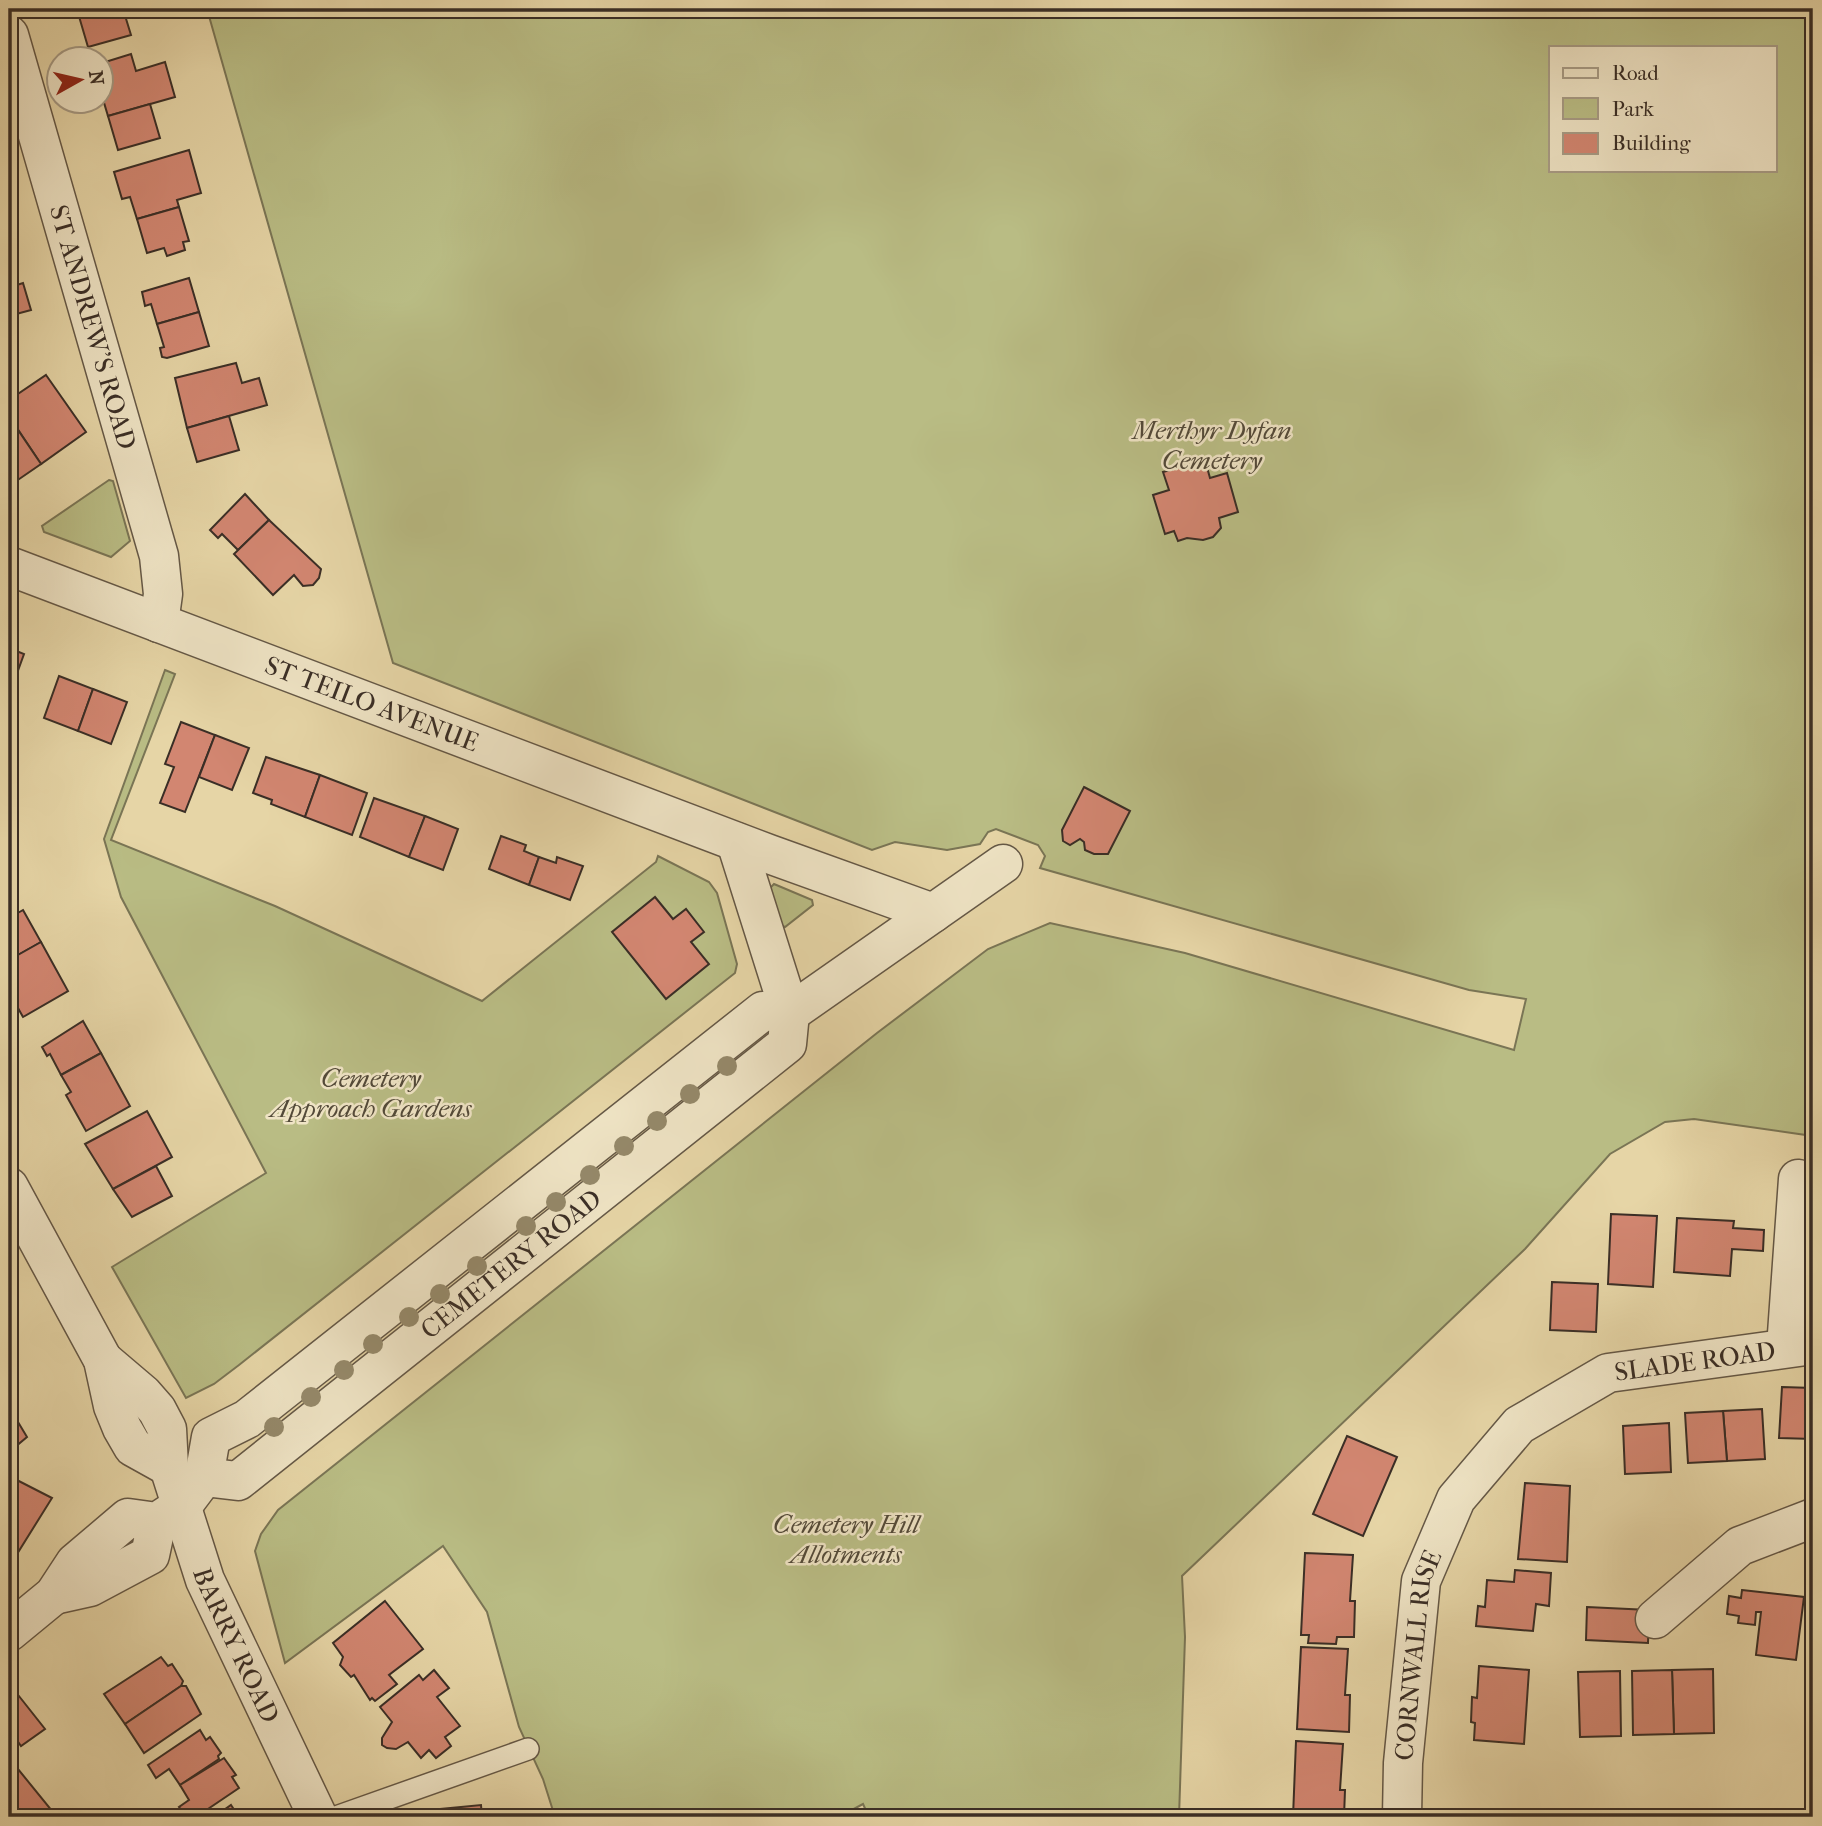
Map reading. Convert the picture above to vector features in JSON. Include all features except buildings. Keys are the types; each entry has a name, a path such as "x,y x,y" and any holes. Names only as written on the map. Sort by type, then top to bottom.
{"street":[{"name":"ST ANDREW'S ROAD","path":"9,35 159,556 163,594 159,623"},
{"name":"ST TEILO AVENUE","path":"9,566 379,704 736,842 933,913"},
{"path":"736,842 790,1013"},
{"name":"CEMETERY ROAD","path":"178,1493 211,1437 247,1419 763,1012 790,1013 1003,864"},
{"path":"1798,1179 1800,1347"},
{"name":"BARRY ROAD","path":"9,1188 103,1360 157,1410 167,1429 178,1493 205,1580 318,1817"},
{"name":"SLADE ROAD","path":"1456,1499 1520,1425 1608,1373 1800,1347"},
{"path":"9,1632 54,1595 75,1563 128,1518 178,1493"},
{"name":"CORNWALL RISE","path":"1402,1817 1403,1763 1422,1581 1456,1499"},
{"path":"1655,1619 1740,1546 1813,1518"}],"lane":[{"path":"336,1817 528,1749"}],"green space":[{"name":"Merthyr Dyfan Cemetery","path":"207,9 1813,9 1813,1136 1694,1119 1665,1122 1610,1154 1525,1249 1182,1576 1185,1637 1179,1817 869,1817 863,1804 839,1817 555,1817 543,1779 519,1727 487,1612 443,1546 285,1663 255,1551 261,1534 278,1510 877,1033 988,949 1050,923 1185,953 1514,1050 1526,999 1469,990 1040,868 1045,856 1038,845 996,829 988,832 980,844 947,850 895,842 872,850 393,663"},
{"path":"109,480 113,481 130,541 111,557 44,532 42,526"},
{"name":"Cemetery Approach Gardens","path":"165,670 175,674 111,840 275,906 482,1001 656,862 658,856 709,882 717,893 737,964 735,973 239,1365 214,1384 186,1398 112,1267 266,1173 121,897 104,839"},
{"path":"774,884 812,900 813,905 785,927 780,925 770,888"}],"park label":[{"name":"Cemetery Hill Allotments","path":"846,1539"}]}
